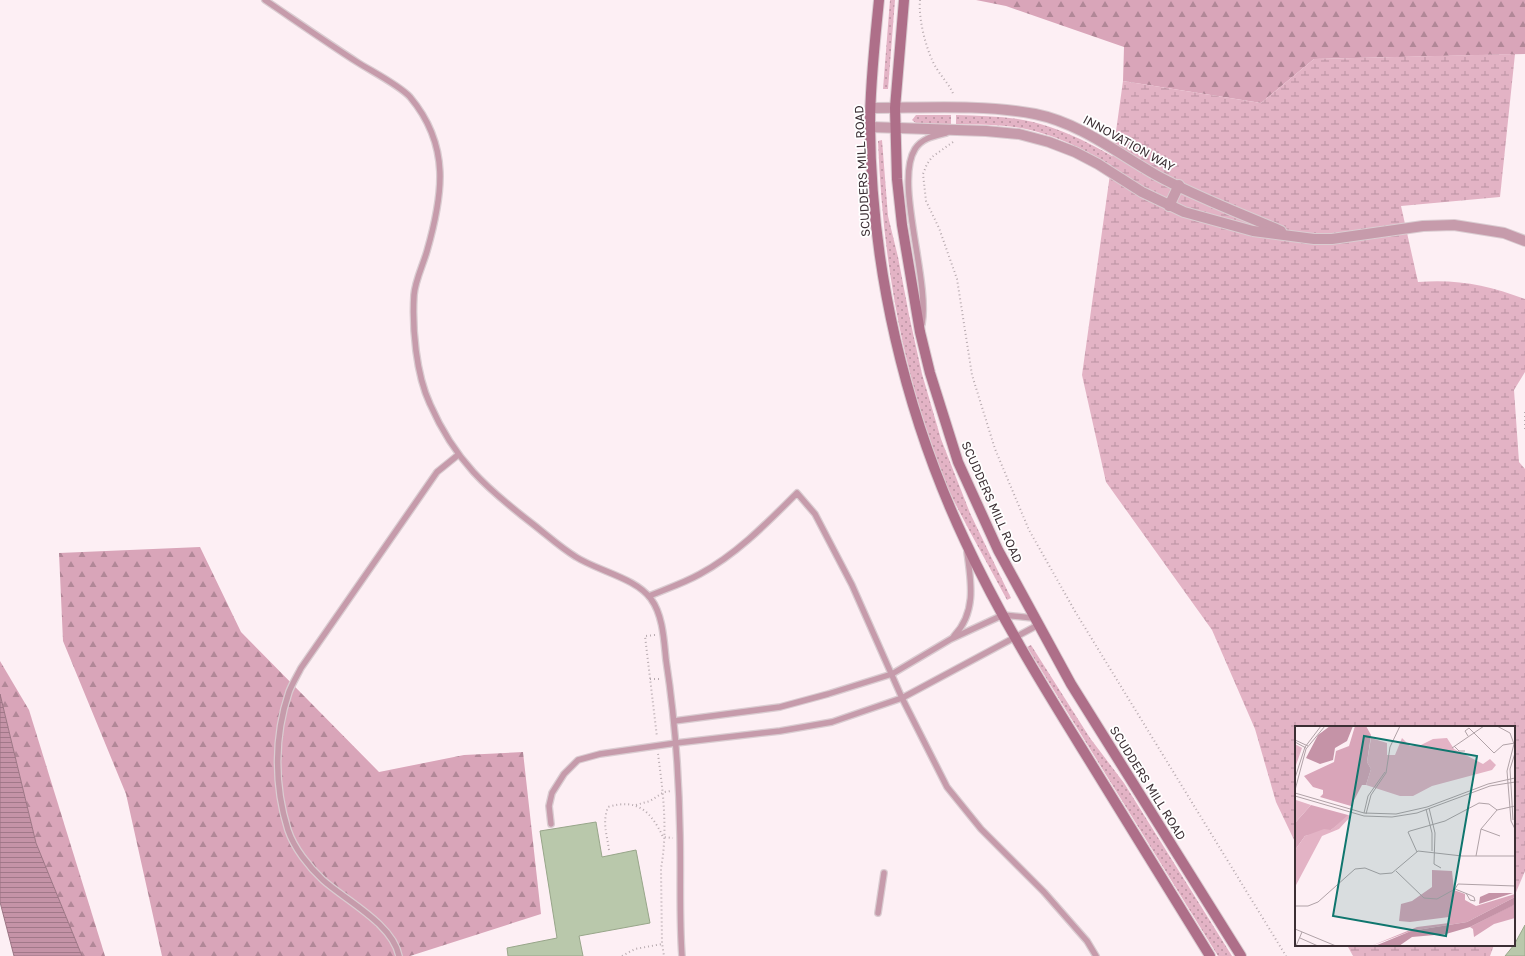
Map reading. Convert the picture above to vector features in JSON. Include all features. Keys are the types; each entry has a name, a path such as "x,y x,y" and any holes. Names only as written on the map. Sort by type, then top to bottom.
{"main road":[{"name":"SCUDDERS MILL ROAD","path":"879,0 870,126 875,214 885,288 896,345 923,437 966,544 1015,637 1210,956"},
{"name":"SCUDDERS MILL ROAD","path":"904,0 895,108 902,225 920,332 930,373 958,462 998,550 1036,621 1100,732 1241,956"}],"street":[{"name":"INNOVATION WAY","path":"871,108 954,108 1003,110 1036,114 1066,124 1089,134 1157,175 1225,207 1294,236"},
{"name":"INNOVATION WAY","path":"870,126 954,131 986,131 1019,134 1049,142 1098,164 1142,192 1169,206 1198,218 1253,230 1294,236 1332,239 1423,226 1454,225 1504,233 1525,241"},
{"path":"1169,206 1179,185"}],"lane":[{"path":"265,0 408,95 430,129 438,153 440,195 438,214 414,294 415,331 419,368 427,398 440,426 458,455 472,472 507,504 576,558 634,584 649,596 657,609 664,642 676,743 680,838 680,924 682,956"},
{"path":"920,332 924,308 910,204 908,165 914,150 925,139 954,131"},
{"path":"399,956 398,949 380,926 352,900 324,880 305,860 288,832 280,794 277,763 281,721 289,691 301,668 437,472 458,455"},
{"path":"649,596 700,574 757,532 797,493 815,514 852,585 902,698 947,787 981,829 1087,941 1096,956"},
{"path":"951,639 960,630 966,619 971,598 966,544"},
{"path":"674,721 780,706 828,694 892,674 951,639 1003,614 1036,621"},
{"path":"551,824 548,806 552,793 564,774 578,760 600,754 658,747 676,743 780,731 832,722 902,698 1015,637 1036,621"},
{"path":"878,913 884,873"}],"path":[{"path":"920,0 919,11 927,42 936,68 951,87 954,98 954,108"},
{"path":"954,131 954,140 932,157 923,174 926,201 939,228 957,279 972,375 995,449 1028,530 1076,613 1286,956"},
{"path":"1525,412 1525,431"},
{"path":"645,636 664,792 663,837 660,868 662,944 664,956"},
{"path":"636,805 650,801 664,792"},
{"path":"609,850 604,825 608,807 626,802 636,805 652,818 663,837"},
{"path":"622,956 635,949 662,944"}],"green space":[{"path":"890,0 895,0 888,89 883,89"},
{"path":"976,0 1525,0 1525,54 1314,59 1261,103 1123,81 1124,47 1006,6"},
{"path":"1515,54 1500,197 1401,206 1418,282 1446,281 1472,284 1498,290 1525,299 1525,372 1514,390 1519,462 1525,469 1525,871 1515,895 1515,726 1295,726 1295,842 1276,802 1255,729 1212,630 1106,482 1082,375 1123,81 1261,103 1314,59"},
{"path":"916,115 951,115 951,124 917,124 912,120"},
{"path":"956,115 1014,119 1033,122 1065,132 1095,146 1153,180 1149,188 1090,153 1043,133 1009,126 956,124"},
{"path":"882,140 888,216 922,374 941,439 970,513 1011,598 1007,600 963,519 940,470 907,362 892,289 887,252 878,141"},
{"path":"200,547 241,632 379,772 464,755 523,752 541,914 410,956 162,956 126,794 63,641 59,553"},
{"path":"1031,645 1090,738 1124,783 1232,956 1218,956 1027,647"},
{"path":"0,661 29,710 105,956 82,956 36,843 0,694"},
{"path":"1348,946 1494,946 1490,956 1353,956"}],"shaded area":[{"path":"0,694 36,843 82,956 14,956 0,902"}],"building":[{"path":"596,822 602,857 636,850 650,923 579,936 583,956 508,956 507,948 557,938 540,831"},
{"path":"1525,925 1525,956 1505,956 1513,946 1515,946 1515,943"}]}
